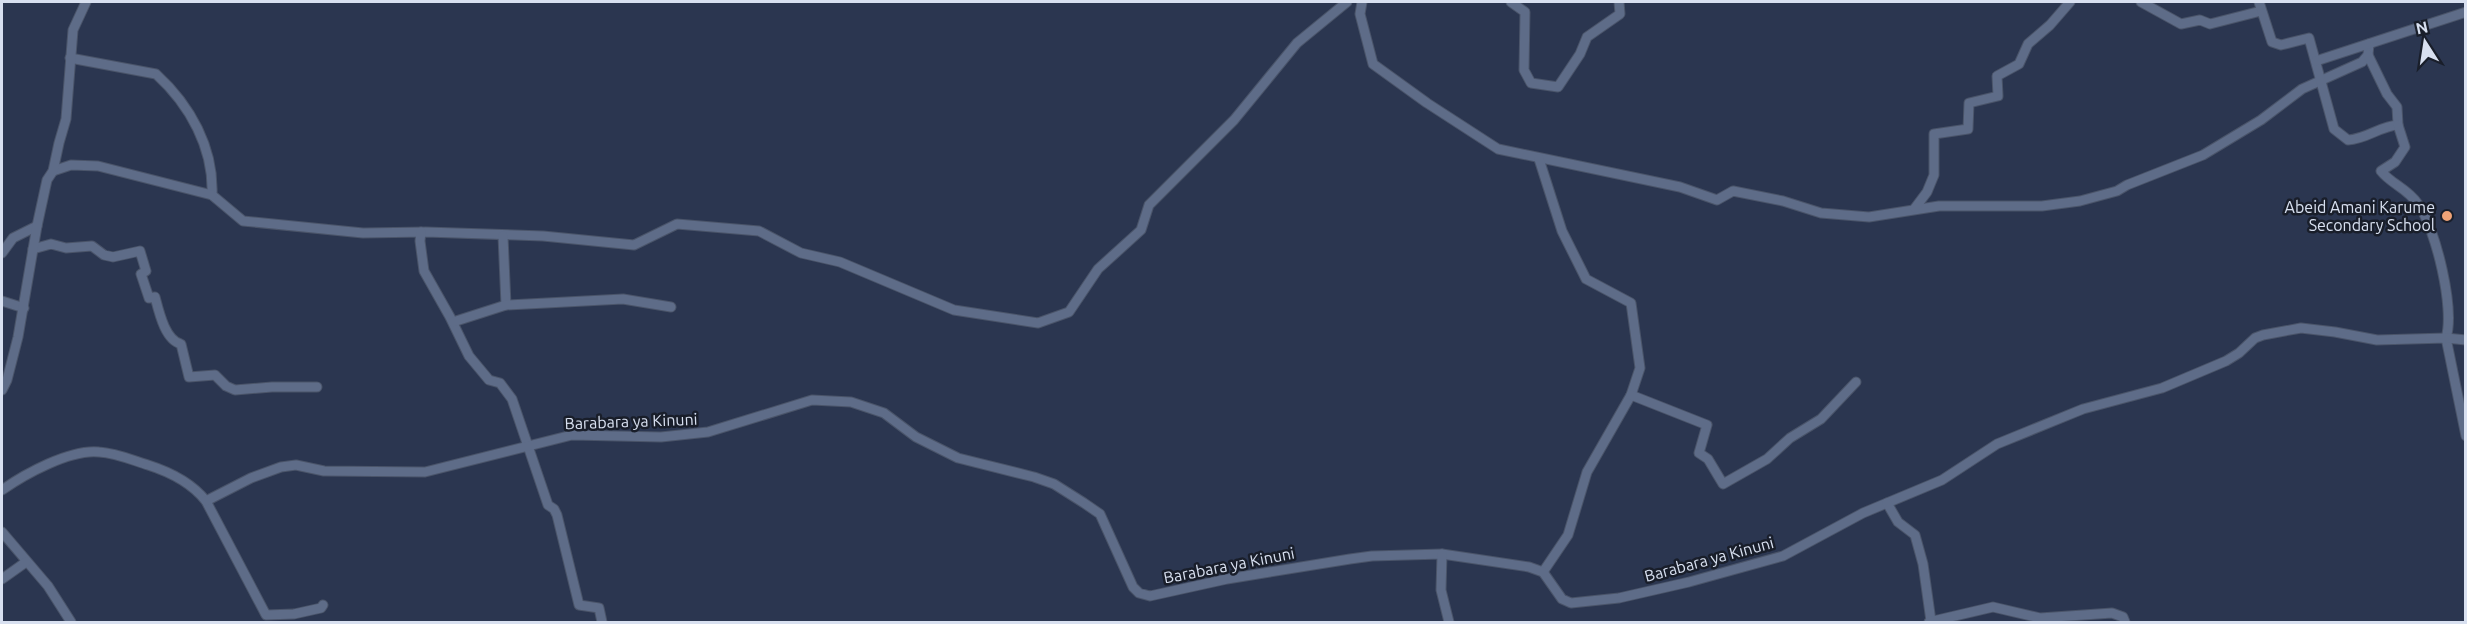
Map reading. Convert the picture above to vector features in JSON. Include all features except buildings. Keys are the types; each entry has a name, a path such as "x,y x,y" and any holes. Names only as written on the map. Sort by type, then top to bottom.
{"street":[{"path":"2,390 7,380 24,308 47,180 53,171 66,119 73,30 86,2"},
{"path":"53,171 71,165 98,166 212,195 243,220 363,233 421,232 543,236 634,244 677,224 717,225 759,231 801,253 840,262 954,310 1038,323 1069,312 1098,269 1142,230 1149,205 1234,120 1297,43 1347,2"},
{"path":"1362,2 1360,14 1372,64 1427,103 1498,148 1539,159 1680,187 1717,200 1733,190 1783,201 1821,213 1869,217 1915,208 2042,206 2080,201 2117,191 2216,149 2261,120 2302,89 2362,62 2368,55"},
{"path":"1511,2 1525,12 1524,70 1532,82 1558,87 1580,54 1587,37 1620,14 1618,2"},
{"path":"1915,208 1927,192 1934,175 1934,134 1968,129 1969,103 1998,96 1997,76 2019,64 2028,44 2050,25 2070,2"},
{"path":"2140,2 2181,24 2200,20 2210,24 2260,6 2272,42 2281,45 2309,38 2334,129 2349,140 2359,139 2380,128 2398,125"},
{"path":"2316,61 2466,12"},
{"path":"2369,44 2368,55 2397,107 2398,125 2405,147 2395,162 2381,171 2406,190 2419,205 2428,221 2442,272 2450,328 2446,338 2466,436"},
{"path":"70,58 156,74 163,80 183,105 203,139 213,173 212,195"},
{"path":"1539,159 1562,231 1586,279 1631,303 1640,368 1631,395 1587,472 1568,535 1543,572"},
{"path":"2,253 13,238 37,226"},
{"path":"421,232 424,271 469,356 480,371 489,380 500,383 512,399 548,505 554,508 557,515 579,605 599,608 602,622"},
{"path":"503,236 506,305"},
{"path":"33,249 51,244 66,248 92,246 104,255 113,257 123,257 140,250 146,271 141,273 148,297 155,297 168,334 181,344 189,376 196,378 215,375 226,386 235,390 317,387"},
{"path":"453,322 506,305 622,299 671,307"},
{"path":"2,301 24,308"},
{"name":"Barabara ya Kinuni","path":"206,501 250,478 281,467 296,465 324,471 425,472 572,435 661,437 708,432 812,400 851,402 884,413 916,437 958,458 1054,484 1084,503 1100,514 1133,587 1139,593 1150,596 1227,579 1372,556 1442,554 1529,567 1543,572 1562,599 1571,603 1619,598 1689,582 1783,555 1863,513 1942,480 1997,444 2083,409 2162,388 2226,361 2239,353 2255,338 2263,335 2301,328 2377,340 2446,338 2466,340"},
{"path":"1631,395 1707,425 1699,453 1708,459 1723,484 1767,459 1790,438 1821,419 1856,382"},
{"path":"2,490 22,476 52,463 97,451 169,472 198,491 206,501 266,615 294,614 321,608 323,605"},
{"path":"1887,503 1898,522 1915,535 1923,564 1930,622 1993,607 2040,618 2112,613 2123,617 2125,622"},
{"path":"2,532 48,586 71,622"},
{"path":"1442,554 1441,590 1449,622"},
{"path":"2,579 26,562"}],"place":[{"name":"Abeid Amani Karume Secondary School","path":"2447,216"}]}
